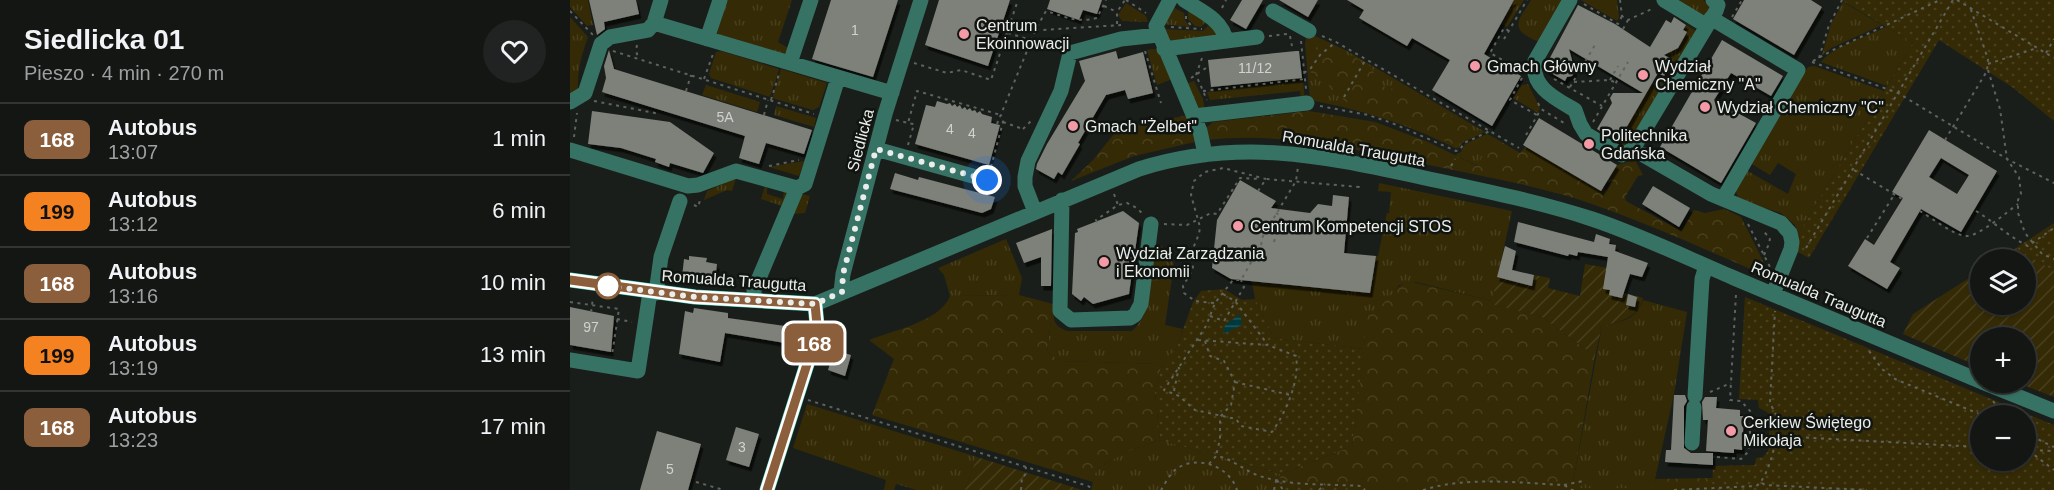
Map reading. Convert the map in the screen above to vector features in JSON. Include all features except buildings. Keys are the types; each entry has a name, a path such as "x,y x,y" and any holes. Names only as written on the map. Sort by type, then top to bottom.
{"main road":[{"name":"Romualda Traugutta","path":"570,280 695,297 815,304"},
{"path":"767,490 815,339 817,325 815,304"}],"street":[{"path":"574,105 585,93 601,44 610,37 648,30 654,23 661,0"},
{"path":"712,40 720,0"},
{"path":"790,63 811,0"},
{"name":"Siedlicka","path":"842,292 843,274 877,143 921,0"},
{"path":"1170,0 1156,26 1194,116 1205,154"},
{"path":"1570,0 1535,61 1534,69 1546,93 1575,110 1586,134 1622,155 1633,149 1709,22 1718,5 1713,0"},
{"path":"1662,3 1709,22 1801,68 1723,200"},
{"path":"1185,6 1215,20 1225,33 1226,41"},
{"path":"1273,11 1309,31"},
{"path":"654,23 892,93"},
{"path":"1035,212 1024,177 1028,161 1061,91 1070,53 1120,39 1161,42 1226,41 1257,37"},
{"path":"754,300 754,290 797,188 805,184 838,78"},
{"path":"1194,116 1306,96"},
{"path":"877,143 905,157 987,180"},
{"path":"571,147 688,186 698,185 736,171 797,188"},
{"path":"1633,149 1723,200 1776,220 1787,228 1792,242 1791,249 1774,301"},
{"name":"Romualda Traugutta","path":"815,304 1139,169 1205,154 1244,151 1286,152 1312,155 1506,195 1602,222 1706,266 1774,301 1970,378"},
{"path":"1062,200 1060,311 1071,320 1130,318 1135,315 1141,304 1151,224"},
{"path":"570,360 638,371 661,257 680,201"},
{"path":"1692,443 1700,398 1702,279 1706,266"},
{"name":"Romualda Traugutta","path":"2009,393 2054,411"}],"path":[{"path":"902,59 947,73 961,70 992,80 1018,0"},
{"path":"997,124 1036,28 1046,11 1076,21 1096,18 1106,0"},
{"path":"1036,28 1042,30 1117,24 1117,12 1126,0 1148,14 1149,20"},
{"path":"1133,5 1136,0"},
{"path":"1504,39 1527,0"},
{"path":"1576,0 1618,24 1622,16 1620,0"},
{"path":"1730,19 1742,0"},
{"path":"1818,59 1829,25 1842,0"},
{"path":"1801,68 1833,50 1940,0"},
{"path":"1810,239 1854,170 1953,0"},
{"path":"1960,0 2054,58"},
{"path":"1623,29 1628,20 1662,3"},
{"path":"1104,6 1117,12"},
{"path":"1185,6 1186,20 1193,28"},
{"path":"1970,8 1988,59 1989,79 2000,109 2007,159 2019,177 2021,194 2018,204 2023,229 2042,254 2054,259"},
{"path":"570,11 601,44 616,52 820,116"},
{"path":"1622,16 1628,20"},
{"path":"1490,131 1464,143 1460,150 1456,151 1422,135 1376,118 1306,96 1300,32 1309,31 1336,42 1366,59 1490,131 1519,148"},
{"path":"1007,32 1031,40"},
{"path":"1257,37 1290,33 1292,46"},
{"path":"2046,53 2054,39"},
{"path":"704,79 712,40"},
{"path":"1304,73 1336,42"},
{"path":"1570,87 1575,74 1594,45"},
{"path":"1945,140 1988,66 2037,48"},
{"path":"1145,51 1161,103"},
{"path":"1203,55 1196,75 1207,98"},
{"path":"1344,97 1366,59"},
{"path":"1586,134 1628,62"},
{"path":"1812,62 1898,93 2007,159 2054,183"},
{"path":"764,115 780,69 790,63"},
{"path":"1192,78 1209,66"},
{"path":"1610,80 1618,66"},
{"path":"1517,74 1519,70"},
{"path":"1525,73 1510,100 1537,115"},
{"path":"686,91 691,75"},
{"path":"1552,78 1602,106"},
{"path":"1203,91 1305,79"},
{"path":"1573,82 1610,80 1616,83"},
{"path":"908,123 917,91 1001,114"},
{"path":"595,93 591,100 660,114"},
{"path":"912,95 916,96"},
{"path":"571,147 574,105"},
{"path":"1526,135 1541,109"},
{"path":"987,180 1003,122 1001,114"},
{"path":"1003,122 1023,129 1034,118"},
{"path":"893,119 920,126"},
{"path":"905,157 914,124"},
{"path":"1451,166 1455,159"},
{"path":"1215,303 1195,301 1184,293 1183,286 1193,269 1192,251 1199,234 1198,220 1191,195 1194,181 1205,172 1223,168 1266,179"},
{"path":"1854,170 1902,200"},
{"path":"1241,280 1261,245 1263,236 1296,181 1298,172"},
{"path":"1151,224 1187,225 1211,213 1217,214 1240,178 1359,187 1358,190"},
{"path":"1258,191 1266,179"},
{"path":"1867,238 1894,195"},
{"path":"1097,222 1096,220 1118,205 1126,203 1133,206"},
{"path":"1920,211 1967,237 1979,232 2018,204"},
{"path":"1976,211 2015,240 2028,246 2054,228"},
{"path":"1274,242 1281,216 1276,213"},
{"path":"1747,223 1773,275"},
{"path":"1759,228 1770,238 1764,256"},
{"path":"1198,340 1268,345 1296,356 1290,395 1281,419 1272,432 1241,426 1236,419 1195,410 1179,396 1164,390 1198,340 1215,303 1233,280 1241,280"},
{"path":"1210,316 1224,321 1244,287 1241,280"},
{"path":"1717,457 1741,459 1749,451 1751,412 1741,401 1730,400 1736,291"},
{"path":"591,312 593,294"},
{"path":"1222,294 1235,301 1268,345"},
{"path":"1674,490 1756,486 1762,483 1776,436 1776,415 1770,402 1774,301"},
{"path":"570,302 619,309 610,366"},
{"path":"1205,342 1210,356 1224,361 1235,382 1231,405 1220,417 1220,440 1216,456 1209,464"},
{"path":"1866,346 1882,369 1895,379 1970,410"},
{"path":"1174,391 1180,364"},
{"path":"1235,382 1290,395"},
{"path":"1700,398 1731,383"},
{"path":"796,396 1088,486 1094,490"},
{"path":"1990,396 1996,405"},
{"path":"1776,436 1970,446"},
{"path":"2036,438 2054,447"},
{"path":"2036,450 2054,452"},
{"path":"2036,455 2054,470"},
{"path":"1216,456 1224,457 1260,477 1361,486 1365,490"},
{"path":"1161,490 1173,471 1193,462 1209,464 1228,474 1238,490"},
{"path":"1021,490 1026,467"},
{"path":"1274,490 1277,480"},
{"path":"1277,480 1283,490"},
{"path":"1423,490 1494,482 1564,485 1583,482"},
{"path":"696,483 724,490"},
{"path":"1762,483 1867,490"},
{"path":"1319,490 1325,484"},
{"path":"1340,490 1343,485"},
{"path":"1564,485 1578,490"}],"green space":[{"path":"570,0 588,0 593,25 587,26 570,7"},
{"path":"726,0 792,0 778,42 788,48 784,54 717,34"},
{"path":"1514,0 1524,0 1507,27 1502,24"},
{"path":"1531,0 1565,0 1540,41 1527,36 1519,28 1520,19"},
{"path":"1581,0 1617,0 1619,17 1617,21"},
{"path":"1674,0 1703,0 1709,4 1710,8 1704,16"},
{"path":"1841,0 2054,0 2054,121 2012,87 1939,40 1809,258 1798,252 1800,231 1913,43"},
{"path":"1843,2 1882,25 1831,48 1822,55 1831,24"},
{"path":"1126,3 1146,16 1148,22 1122,21 1118,15"},
{"path":"1171,6 1184,13 1185,20 1190,27 1162,24"},
{"path":"1192,8 1208,20 1201,27 1195,26 1188,19 1188,12"},
{"path":"570,17 588,37 578,75 578,88 582,88 570,97"},
{"path":"1211,23 1218,35 1167,43 1161,29 1203,31"},
{"path":"1686,25 1696,31 1628,148 1615,147 1622,136 1625,138 1623,134 1658,73 1664,76 1673,60 1667,57 1670,51 1678,48 1687,33 1683,30"},
{"path":"1886,27 1913,43 1887,86 1821,62 1842,46"},
{"path":"1309,33 1347,51 1485,132 1463,142 1459,148 1455,148 1384,119 1310,100 1305,44"},
{"path":"1324,43 1369,65 1373,70 1376,84 1415,96 1468,125 1458,146 1376,113 1364,105 1346,102 1340,96 1331,94 1327,78 1312,76 1307,58 1310,51"},
{"path":"1147,50 1158,50 1172,79 1157,85"},
{"path":"721,51 779,69 770,97 711,78 709,74 716,52"},
{"path":"1814,66 1884,91 1800,231 1799,241 1795,225 1781,213 1739,200 1735,189 1746,170 1788,194 1796,174 1778,163 1770,175 1750,163 1808,67"},
{"path":"781,69 827,83 819,107 813,110 772,98"},
{"path":"1194,81 1203,99 1205,111 1197,107 1186,84"},
{"path":"1303,81 1305,101 1301,101 1300,91 1210,100 1207,92"},
{"path":"1528,84 1540,108 1538,113 1513,98 1522,85"},
{"path":"706,85 760,102 757,112 702,95"},
{"path":"776,106 816,118 814,127 774,115"},
{"path":"1309,111 1375,122 1428,142 1477,166 1493,137 1520,153 1526,146 1600,191 1602,188 1607,191 1611,183 1607,181 1617,165 1635,160 1643,175 1638,176 1625,197 1626,201 1681,231 1694,210 1705,213 1724,209 1741,217 1767,269 1764,275 1622,215 1534,187 1309,142 1258,138 1207,140 1206,128 1213,122"},
{"path":"1188,115 1199,141 1134,156 1071,181 1093,160 1118,129"},
{"path":"1487,134 1493,137 1478,166 1455,155 1461,152 1465,144"},
{"path":"804,161 799,176 769,167"},
{"path":"736,178 732,191 727,190 704,200 707,191"},
{"path":"1379,183 1512,211 1492,301 1416,282 1399,285 1386,302 1368,314 1364,349 1274,338 1255,299 1252,282 1370,293 1376,256 1378,256 1387,213 1389,213 1391,192 1378,191"},
{"path":"765,186 767,194 783,199 784,189 787,192 782,206 761,199"},
{"path":"802,194 810,196 805,213 794,214"},
{"path":"2054,223 2054,271 2036,260 2036,249 2016,248"},
{"path":"1006,239 1022,278 1019,295 950,296 944,275 938,268"},
{"path":"1161,245 1174,264 1165,325 1183,329 1176,349 1162,364 1061,361 1047,352 1053,304 1056,323 1067,331 1132,331 1145,312 1152,266"},
{"path":"2036,260 2054,271 2054,397 2036,390 2036,327 1970,327 1970,363 1903,334 1913,314 1970,277 1970,315 2036,315"},
{"path":"1585,264 1613,269 1610,289 1643,298 1637,311 1632,315 1602,326 1595,356 1542,317 1491,304 1497,277 1532,286 1534,275 1550,278 1548,288 1580,296"},
{"path":"1408,281 1492,301 1492,304 1542,317 1595,356 1572,488 1652,488 1655,479 1713,478 1712,490 1277,490 1281,474 1352,446 1368,313 1380,307 1402,284"},
{"path":"1224,289 1242,300 1255,299 1274,338 1364,349 1352,446 1281,474 1160,440 1155,392 1162,364 1176,349 1193,302 1201,291"},
{"path":"1019,295 1053,304 1047,352 1061,361 1162,364 1155,392 1160,440 1123,453 1096,470 1093,482 872,415 894,359 869,340 926,319 945,305 950,296"},
{"path":"1745,297 1970,390 1970,393 1977,393 2006,405 1970,405 1970,471 2036,471 2036,418 2054,425 2054,490 1712,490 1713,466 1755,465 1756,458 1763,457 1768,451 1770,417 1767,412 1759,408 1758,400 1739,399"},
{"path":"1643,300 1687,312 1674,394 1653,488 1572,488 1602,326 1632,316"},
{"path":"807,404 977,457 965,490 917,490 896,484 894,490 884,490 886,480 793,448"},
{"path":"1160,440 1281,474 1277,490 1091,490 1096,470 1123,453"},
{"path":"977,457 1082,490 965,490"},
{"path":"1279,482 1348,487 1347,490 1277,490"}],"water":[{"path":"1240,314 1242,325 1223,334 1225,325"}],"bus line":[{"name":"168","path":"570,280 695,297 815,304 817,325 815,339 767,490"}],"place":[{"name":"Centrum Ekoinnowacji","path":"964,34"},
{"name":"Gmach Główny","path":"1475,66"},
{"name":"Wydział Chemiczny \"A\"","path":"1643,75"},
{"name":"Wydział Chemiczny \"C\"","path":"1705,107"},
{"name":"Gmach \"Żelbet\"","path":"1073,126"},
{"name":"Politechnika Gdańska","path":"1589,144"},
{"name":"Centrum Kompetencji STOS","path":"1238,226"},
{"name":"Wydział Zarządzania i Ekonomii","path":"1104,262"},
{"name":"Cerkiew Świętego Mikołaja","path":"1731,431"}],"route":[{"path":"608,286 695,297 815,304 842,292 843,274 876,149 987,180"}]}
